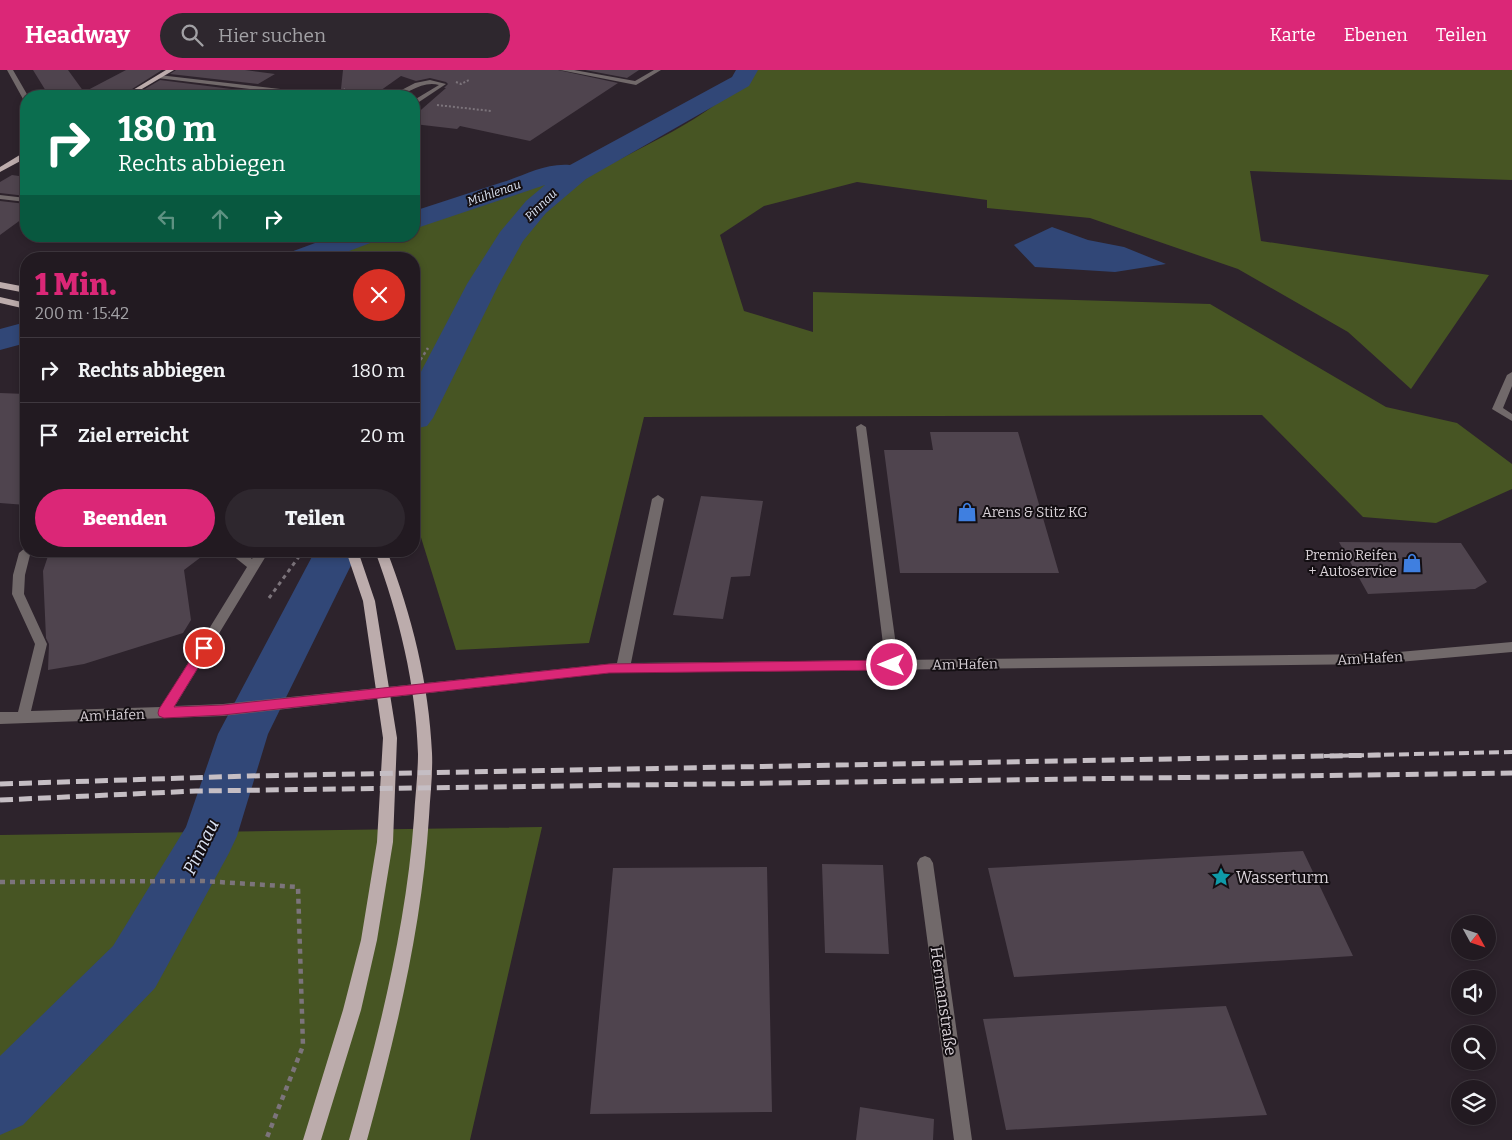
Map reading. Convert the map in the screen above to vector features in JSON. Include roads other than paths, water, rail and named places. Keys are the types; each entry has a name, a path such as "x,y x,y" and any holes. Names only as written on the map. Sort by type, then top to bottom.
{"main road":[{"path":"137,90 171,70"},
{"path":"0,170 20,158"},
{"path":"0,285 20,289"},
{"path":"0,300 20,305"},
{"path":"312,1140 349,1019 369,940 385,842 390,738 369,601 354,557"},
{"path":"358,1140 389,1029 412,918 421,847 424,754 414,659 384,557"}],"street":[{"path":"10,70 21,90"},
{"path":"563,70 636,83 658,70"},
{"path":"160,77 272,90"},
{"path":"405,90 422,82 432,81 443,84 420,99"},
{"path":"0,197 20,199"},
{"path":"1512,375 1497,408 1512,418"},
{"path":"860,427 892,665"},
{"path":"623,668 658,499"},
{"path":"23,718 41,644 18,594 19,575 24,557"},
{"path":"241,557 254,566"},
{"path":"164,713 259,557"},
{"name":"Am Hafen","path":"0,718 223,710 623,668 1376,659 1512,647"},
{"name":"Hermanstraße","path":"925,863 963,1140"}],"water":[{"path":"1052,227 1088,240 1124,247 1166,264 1115,272 1035,267 1014,245"}],"waterway":[{"name":"Pinnau","path":"420,407 483,284 510,238 536,207 576,173 741,81 747,70"},
{"name":"Mühlenau","path":"420,218 516,187 551,173 569,173"},
{"name":"Mühlenau","path":"318,252 346,242"},
{"name":"Mühlenau","path":"0,340 20,334"},
{"name":"Pinnau","path":"0,1102 134,967 210,836 243,734 334,557"}],"railway":[{"path":"1324,756 1512,752"},
{"path":"0,784 248,776 1382,755"},
{"path":"0,800 196,791 1512,773"}],"place":[{"name":"Arens & Stitz KG","path":"967,512"},
{"name":"Premio Reifen + Autoservice","path":"1412,563"},
{"name":"Wasserturm","path":"1221,877"}]}
